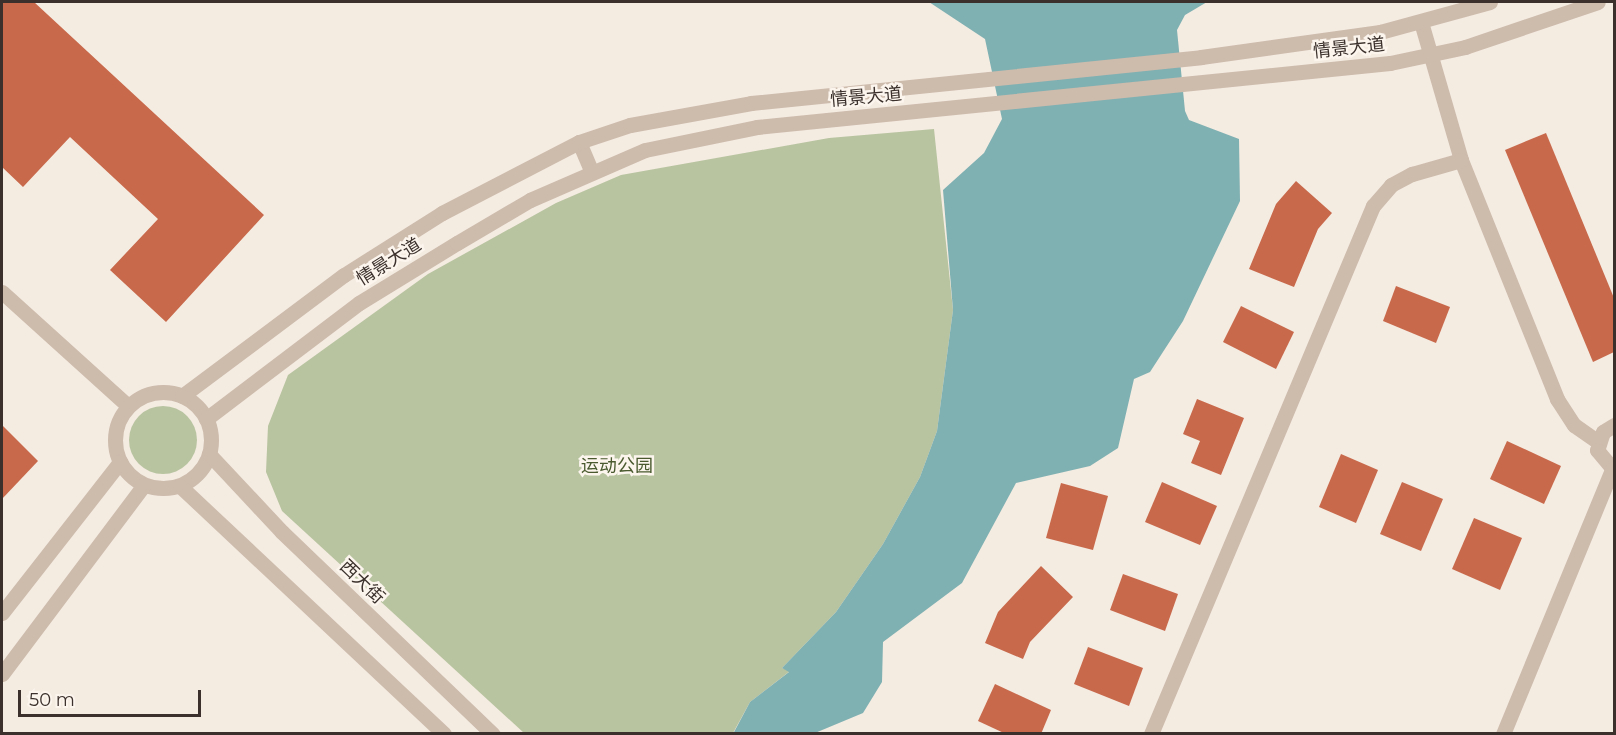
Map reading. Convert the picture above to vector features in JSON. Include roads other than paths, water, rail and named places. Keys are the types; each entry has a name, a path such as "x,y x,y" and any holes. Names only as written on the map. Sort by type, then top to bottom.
{"street":[{"name":"情景大道","path":"182,396 344,275 442,213 579,142 694,112 1201,57 1421,22 1490,2"},
{"name":"情景大道","path":"206,419 359,303 530,200 591,170 645,150 757,127 1204,83 1427,55 1598,2"},
{"path":"1421,22 1427,55 1461,160 1557,399 1574,425 1598,442 1600,458 1613,470 1503,734"},
{"path":"579,142 591,170"},
{"path":"1151,734 1373,206 1391,185 1412,174 1461,160"},
{"path":"2,292 128,406"},
{"path":"153,393 182,396 206,419 209,454 203,468 180,486 144,485 120,462 115,433 128,406 153,393"},
{"path":"1598,442 1614,425"},
{"name":"西大街","path":"209,454 282,532 493,734"},
{"path":"2,613 120,462"},
{"path":"2,674 144,485"},
{"path":"180,486 444,734"}],"water":[{"path":"929,2 1207,2 1185,15 1177,30 1185,111 1189,120 1239,139 1240,201 1183,321 1150,372 1134,379 1118,448 1090,466 1016,483 962,583 883,642 882,682 863,713 815,733 733,734 750,702 789,672 782,668 836,612 883,544 920,477 937,431 953,310 943,190 984,153 1002,119 985,39"}],"park label":[{"name":"运动公园","path":"617,466"}]}
